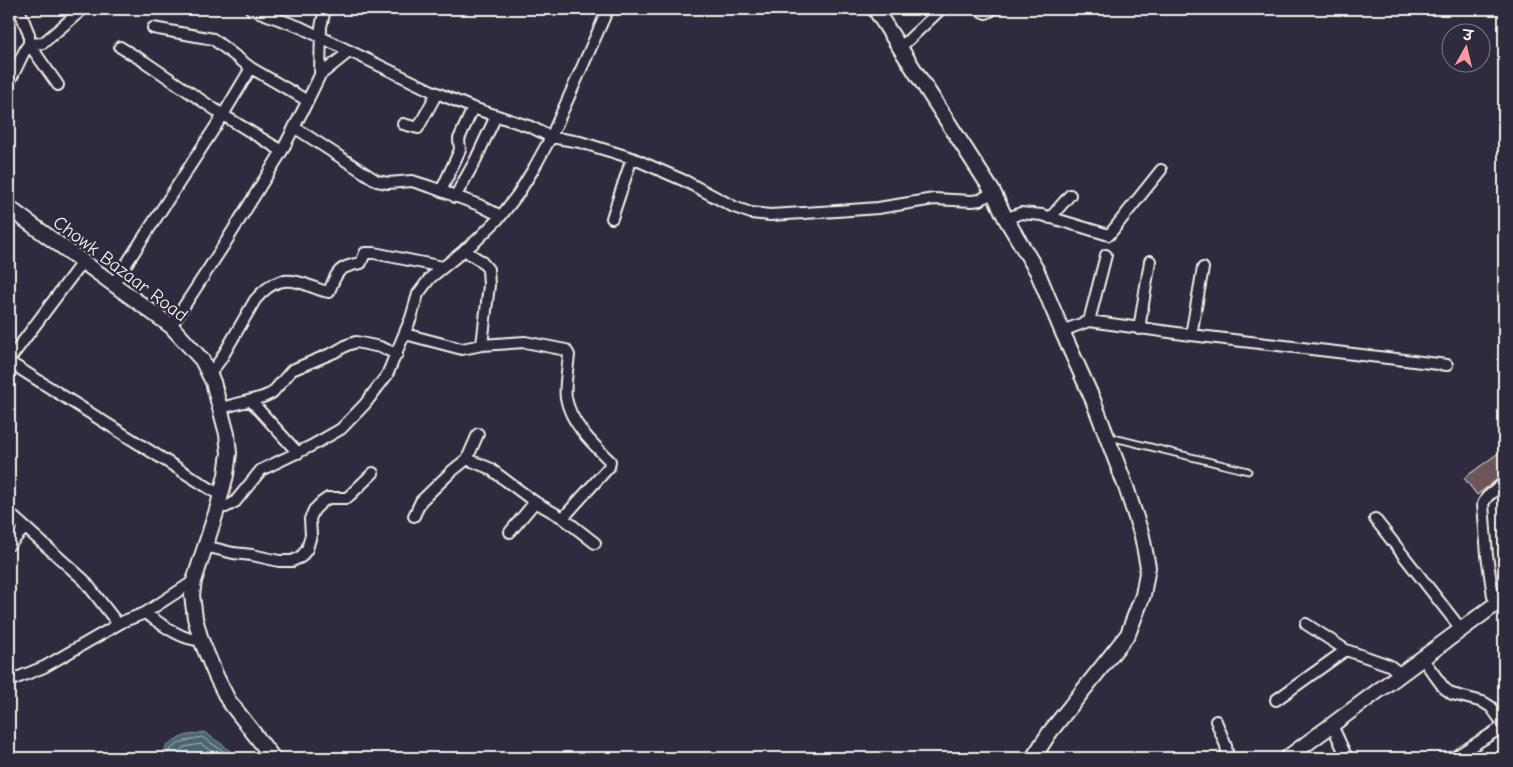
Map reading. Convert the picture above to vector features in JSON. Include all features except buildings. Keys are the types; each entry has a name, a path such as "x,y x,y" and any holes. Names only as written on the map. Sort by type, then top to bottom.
{"main road":[{"path":"876,9 993,192 1037,271 1093,400 1142,536 1148,567 1143,595 1128,634 1050,732 1033,758"},
{"name":"Chowk Bazaar Road","path":"9,208 172,326 202,360 213,382 227,434 229,453 219,500 194,581 192,595 195,618 201,640 228,700 273,758"},
{"path":"1287,758 1500,601"}],"street":[{"path":"9,83 29,44 29,34 19,9"},
{"path":"29,44 43,43 83,9"},
{"path":"251,9 300,27 437,93 473,108 531,127 551,137 580,142 632,158 685,181 734,207 751,213 770,215 878,208 934,199 972,202 980,200 993,192"},
{"path":"172,326 282,151 308,101 320,75 321,27 325,9"},
{"path":"83,261 9,361 219,500 226,508 235,502 262,470 341,429 387,375 405,334 418,294 430,278 477,240 501,216 518,194 534,168 551,137 608,9"},
{"path":"900,48 941,9"},
{"path":"979,9 986,13 994,9"},
{"path":"153,28 213,39 251,68 308,101"},
{"path":"29,44 58,85"},
{"path":"120,47 223,115 282,151"},
{"path":"320,75 350,52"},
{"path":"114,283 223,115 251,68"},
{"path":"404,124 418,128 437,93"},
{"path":"441,191 460,150 459,139 473,108"},
{"path":"455,196 475,161 496,116"},
{"path":"294,127 377,181 388,183 412,182 455,196 501,216"},
{"path":"612,218 632,158"},
{"path":"1006,218 1020,213 1042,215 1109,235 1161,170"},
{"path":"1050,218 1070,195"},
{"path":"466,249 488,269 489,285 482,346"},
{"path":"208,373 213,370 221,359 255,300 262,292 276,282 284,280 296,281 328,292 338,271 344,267 361,263 365,253 374,253 443,267"},
{"path":"1089,321 1106,256"},
{"path":"1139,329 1150,261"},
{"path":"1191,335 1203,268"},
{"path":"1062,331 1089,321 1139,329 1447,364"},
{"path":"405,334 462,349 525,342 566,350 569,355 566,396 570,409 576,423 610,461 609,467 563,518"},
{"path":"220,408 272,393 292,370 356,342 380,347 397,354"},
{"path":"251,400 298,453"},
{"path":"414,516 421,501 467,459 478,434"},
{"path":"467,459 488,468 535,502 563,518 594,543"},
{"path":"205,546 234,553 292,562 302,557 307,549 311,535 310,519 320,503 328,498 347,498 373,473"},
{"path":"1500,601 1493,596 1487,555 1483,504 1487,496 1504,483"},
{"path":"510,532 535,502"},
{"path":"9,513 84,580 118,624"},
{"path":"1375,519 1462,629"},
{"path":"9,545 25,528"},
{"path":"9,681 44,667 118,624 145,613 194,581"},
{"path":"145,613 169,629 193,640 201,640"},
{"path":"1306,624 1346,650 1389,665 1401,674"},
{"path":"1276,700 1346,650"},
{"path":"1422,658 1444,688 1452,694 1483,702 1491,707 1504,725 1460,757"},
{"path":"1216,721 1226,746 1228,758"},
{"path":"1332,725 1347,758"}],"lane":[{"path":"1107,436 1248,471"}],"water":[{"path":"204,732 226,747 237,758 160,758 163,751 172,742 183,736"}]}
